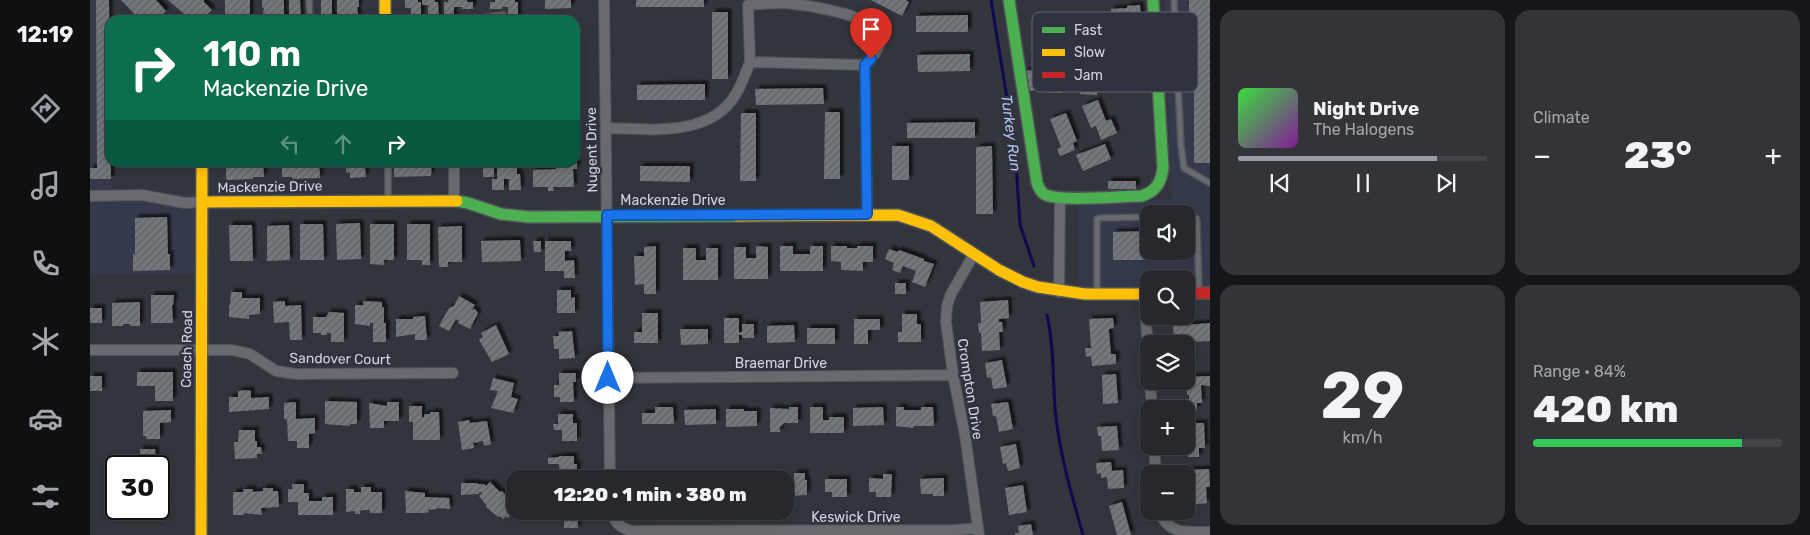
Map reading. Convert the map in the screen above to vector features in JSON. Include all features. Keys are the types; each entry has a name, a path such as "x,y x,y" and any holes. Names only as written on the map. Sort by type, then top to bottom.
{"street":[{"path":"385,0 385,15"},
{"name":"Nugent Drive","path":"604,0 610,470"},
{"path":"1009,0 1037,183 1040,190 1046,195 1060,197 1142,196 1154,191 1161,181 1163,168 1158,92"},
{"path":"606,128 672,129 709,120 721,111 736,95 750,62 748,5 784,3 809,6 854,17 874,27 880,37 880,43 875,54 865,65 867,214"},
{"path":"750,62 865,65"},
{"name":"Coach Road","path":"201,535 202,167"},
{"path":"454,167 454,201"},
{"name":"Mackenzie Drive","path":"90,196 142,195 185,203 454,201 468,203 501,214 529,217 607,215 898,215 920,221 994,268 1022,282 1058,292 1140,294"},
{"path":"1058,292 1060,197"},
{"name":"Crompton Drive","path":"974,254 956,283 947,306 947,334 965,435 979,531"},
{"name":"Sandover Court","path":"90,350 232,350 245,352 276,370 296,374 453,373"},
{"name":"Braemar Drive","path":"608,378 953,375"},
{"name":"Keswick Drive","path":"615,520 623,529 632,531 979,531"},
{"path":"1163,520 1165,524 1173,530 1182,532 1210,532"}],"lane":[{"path":"309,0 310,15"},
{"path":"497,15 503,14"},
{"path":"1179,92 1181,146 1184,168 1210,183"},
{"path":"388,167 388,200"},
{"path":"1096,294 1097,219 1140,217"},
{"path":"1195,218 1197,221 1204,293"}],"shaded area":[{"path":"90,0 109,0 109,15 105,15 105,167 111,167 111,194 204,194 204,274 90,275"},
{"path":"1164,0 1210,0 1210,293 1195,293 1195,270 1140,270 1140,294 1079,294 1077,201 1172,200 1168,92 1198,92 1198,12 1164,12"}],"building":[{"path":"96,0 109,0 109,15 105,15 105,167 111,167 111,179 90,179 90,168 97,168"},
{"path":"121,0 156,0 166,11 162,15 135,15"},
{"path":"168,0 204,0 212,10 206,15 185,15"},
{"path":"225,0 250,0 250,15 225,15"},
{"path":"262,0 284,0 284,15 263,15 264,8 262,7"},
{"path":"289,0 300,0 301,15 289,15"},
{"path":"321,0 332,0 332,15 321,15"},
{"path":"337,0 359,0 359,7 357,7 358,15 337,15"},
{"path":"405,0 418,0 418,2 421,2 421,15 411,15 411,8 405,8"},
{"path":"422,0 435,0 435,2 438,2 439,15 428,15 428,5 422,5"},
{"path":"448,0 467,0 467,2 473,2 473,9 454,7 454,15 444,15 444,2 448,2"},
{"path":"495,0 515,0 515,2 518,2 518,15 508,15 508,7 490,9 490,2 495,2"},
{"path":"545,0 571,0 571,8 545,9"},
{"path":"636,0 704,0 704,7 636,7"},
{"path":"871,0 906,0 909,2 902,16"},
{"path":"1189,0 1210,0 1210,163 1194,163 1194,92 1198,92 1198,12 1189,12"},
{"path":"1140,5 1141,12 1111,12 1111,9 1127,8 1127,6"},
{"path":"712,12 728,12 728,79 712,79"},
{"path":"968,15 968,32 916,32 916,16"},
{"path":"970,54 970,71 918,72 917,55"},
{"path":"1032,70 1032,90 1028,91 1024,71"},
{"path":"705,84 705,100 637,100 637,85"},
{"path":"823,88 824,104 756,105 755,89"},
{"path":"1080,92 1097,92 1097,95 1080,94"},
{"path":"1098,100 1106,121 1111,119 1117,133 1101,140 1096,126 1091,128 1082,106"},
{"path":"825,112 840,112 840,179 824,179"},
{"path":"741,113 756,113 756,181 740,181"},
{"path":"1066,113 1077,141 1073,143 1075,150 1060,156 1057,149 1061,147 1050,119"},
{"path":"975,122 975,138 907,138 907,123"},
{"path":"1105,144 1111,159 1083,171 1076,155"},
{"path":"892,146 909,146 909,180 892,180"},
{"path":"992,146 993,214 976,214 976,147"},
{"path":"640,166 690,166 690,182 640,181"},
{"path":"226,167 263,167 264,177 226,180"},
{"path":"282,167 319,167 320,178 292,179 292,177 282,177"},
{"path":"346,167 365,167 366,177 350,178 350,172 346,173"},
{"path":"394,167 432,167 431,176 394,177"},
{"path":"483,167 494,167 494,177 483,177"},
{"path":"497,167 517,167 517,174 520,174 521,190 509,190 509,179 504,179 504,190 492,190 492,179 497,179"},
{"path":"556,167 577,167 577,169 573,169 574,187 553,187 554,191 548,191 548,187 533,187 533,170 556,169"},
{"path":"1108,181 1136,181 1136,189 1108,189"},
{"path":"167,217 170,270 133,271 135,218"},
{"path":"360,223 361,259 337,260 336,224"},
{"path":"300,224 323,224 324,260 300,260"},
{"path":"370,224 394,224 394,260 384,260 384,265 370,264"},
{"path":"407,224 430,224 430,265 422,265 422,260 407,260"},
{"path":"229,225 252,225 253,261 230,261"},
{"path":"289,225 290,260 267,261 267,226"},
{"path":"462,226 462,262 448,262 448,267 439,267 438,227"},
{"path":"1140,231 1140,260 1113,260 1113,232"},
{"path":"520,240 521,261 482,262 481,241"},
{"path":"533,241 541,241 541,252 534,252"},
{"path":"545,241 571,241 571,251 565,251 565,261 574,260 575,278 564,278 564,271 545,271"},
{"path":"656,246 656,294 644,294 644,284 635,285 634,256 644,256 644,247"},
{"path":"756,246 768,247 768,279 734,279 734,247 746,247 746,258 756,258"},
{"path":"780,246 793,246 793,254 810,254 810,246 823,246 823,271 780,271"},
{"path":"831,246 857,248 857,246 873,246 873,262 863,262 863,271 841,270 841,262 831,261"},
{"path":"683,248 696,248 696,260 706,260 706,248 718,248 718,280 683,280"},
{"path":"889,249 898,252 899,250 934,264 925,287 912,282 916,271 903,266 900,273 892,270 894,263 885,259"},
{"path":"895,283 906,283 906,294 895,294"},
{"path":"557,290 571,290 571,298 575,297 575,313 557,313"},
{"path":"231,292 242,292 242,298 260,298 260,314 249,315 249,319 229,317"},
{"path":"151,295 174,295 172,305 173,323 151,323"},
{"path":"459,296 475,305 472,310 475,309 478,313 470,329 458,323 459,321 456,319 449,331 439,326 449,308 454,306"},
{"path":"1008,300 1009,318 999,319 999,322 1002,322 1003,332 999,332 1000,350 982,351 981,333 979,333 978,323 981,323 980,302"},
{"path":"285,301 285,306 301,305 302,340 290,340 289,322 274,323 273,302"},
{"path":"363,301 382,302 382,307 384,307 384,323 386,323 386,342 373,342 373,323 370,323 370,326 355,324 355,305 363,305"},
{"path":"140,302 140,326 123,324 123,326 112,326 112,303"},
{"path":"90,308 102,308 102,323 90,323"},
{"path":"329,312 344,313 344,342 331,342 331,333 321,335 321,333 313,333 313,317 326,317"},
{"path":"642,313 658,313 658,343 634,343 634,332 642,332"},
{"path":"902,314 917,314 917,324 921,324 921,342 898,342 898,332 902,332"},
{"path":"425,316 427,340 415,340 415,334 396,337 396,319 413,319 413,317"},
{"path":"724,318 739,318 739,332 742,332 742,324 754,324 754,338 742,338 742,335 739,335 739,343 724,343"},
{"path":"1113,318 1114,328 1109,329 1109,332 1111,354 1116,354 1116,364 1092,366 1091,356 1086,357 1085,348 1091,348 1089,319"},
{"path":"854,319 880,319 880,330 868,330 868,344 854,344"},
{"path":"1210,323 1210,341 1195,342 1195,335 1174,335 1173,326"},
{"path":"496,325 509,354 492,362 479,340 483,337 481,333"},
{"path":"794,325 795,342 767,343 767,326"},
{"path":"807,328 835,328 835,344 807,344"},
{"path":"680,329 708,329 708,344 681,345"},
{"path":"572,331 575,358 559,359 559,349 554,349 553,336 559,336 558,332"},
{"path":"1002,360 1007,387 993,389 991,377 987,378 985,363"},
{"path":"137,372 173,372 173,401 155,401 155,386 137,386"},
{"path":"559,373 576,373 576,382 573,382 574,402 560,402 560,397 554,397 554,385 559,385"},
{"path":"1116,374 1118,403 1103,404 1102,375"},
{"path":"90,376 102,376 102,391 90,391"},
{"path":"1210,376 1210,386 1201,385 1202,403 1197,403 1197,410 1195,410 1195,400 1185,400 1189,399 1187,390 1195,390 1195,377"},
{"path":"493,378 514,383 511,397 518,399 513,413 491,408 498,391 490,390"},
{"path":"238,391 251,391 251,398 269,397 269,409 229,412 229,397 238,397"},
{"path":"325,401 357,402 357,424 350,424 350,426 325,424"},
{"path":"296,402 296,419 315,418 315,433 309,434 309,448 297,448 297,441 288,441 287,419 284,419 284,403"},
{"path":"387,402 399,402 399,421 384,421 384,428 370,428 369,403 387,406"},
{"path":"1008,402 1013,429 999,432 996,416 993,416 991,404"},
{"path":"409,406 422,406 422,417 424,417 424,414 430,414 430,412 439,412 440,440 413,440 413,422 409,422"},
{"path":"655,407 673,407 674,424 642,424 642,413 655,413"},
{"path":"789,407 798,407 798,423 784,423 780,427 780,432 770,432 770,408 789,409"},
{"path":"810,407 823,407 823,420 829,420 829,417 844,417 844,433 810,433"},
{"path":"883,407 884,425 853,426 853,408"},
{"path":"896,407 904,407 904,410 921,410 921,407 933,407 934,426 914,426 913,428 896,426"},
{"path":"716,409 716,424 685,425 684,410"},
{"path":"726,409 757,411 757,426 726,427"},
{"path":"171,410 171,422 160,423 160,439 146,439 146,436 143,436 143,411"},
{"path":"558,414 573,414 573,423 577,423 577,441 562,441 562,430 554,430 553,424 558,424"},
{"path":"469,420 470,423 487,421 491,444 484,446 483,441 473,443 474,448 462,450 458,422"},
{"path":"1195,423 1204,423 1205,448 1199,448 1199,457 1188,457 1188,455 1195,455"},
{"path":"1117,426 1119,450 1102,451 1101,436 1098,436 1097,427"},
{"path":"239,430 255,430 255,441 257,441 257,447 261,447 262,454 257,454 257,458 235,459 234,442 238,442"},
{"path":"1016,444 1020,468 1008,471 1006,463 1003,464 1000,447"},
{"path":"140,449 155,449 156,455 140,455"},
{"path":"574,456 574,464 577,464 577,470 559,470 559,464 548,464 548,458"},
{"path":"1111,462 1112,471 1123,470 1124,488 1108,489 1107,477 1101,478 1101,473 1097,474 1096,463"},
{"path":"1209,469 1210,487 1206,487 1207,503 1195,504 1195,470"},
{"path":"794,473 805,473 807,495 794,496"},
{"path":"883,474 892,474 891,497 876,497 876,492 869,492 869,478 883,479"},
{"path":"944,478 944,496 921,494 920,479"},
{"path":"825,479 847,479 847,497 832,497 832,492 825,492"},
{"path":"490,482 506,496 506,516 503,519 486,507 479,496 481,492 479,494 461,495 461,483 478,483 486,486"},
{"path":"292,484 304,484 304,493 309,493 309,501 322,501 322,497 333,497 333,515 298,515 298,502 288,502 288,489 292,489"},
{"path":"1023,485 1027,512 1009,515 1005,488"},
{"path":"361,487 371,487 371,492 382,492 382,513 370,513 370,510 360,511 360,514 355,514 355,511 346,512 346,489 354,489 354,492 361,492"},
{"path":"263,488 273,488 273,491 278,491 279,507 261,508 262,515 244,513 244,515 233,515 233,492 243,492 243,489 253,489 253,492 263,491"},
{"path":"405,491 425,493 425,497 449,498 450,509 437,508 428,510 429,512 425,513 406,513"},
{"path":"1122,502 1131,535 1117,535 1109,506"},
{"path":"134,520 150,520 150,521"},
{"path":"564,520 578,520 578,528 564,528"},
{"path":"1031,524 1033,535 1015,535 1015,533 1019,533 1018,526"}],"waterway":[{"name":"Turkey Run","path":"991,0 1015,147 1020,225 1034,266"},
{"name":"Turkey Run","path":"1047,315 1050,328 1058,433 1067,477 1083,535"}],"traffic: fast":[{"path":"1009,0 1037,183 1041,192 1054,197 1066,198 1142,196 1151,192 1157,186 1163,168 1158,92"},
{"path":"1153,0 1154,12"},
{"path":"457,201 501,214 529,217 737,216"}],"traffic: slow":[{"path":"385,0 385,15"},
{"path":"201,535 202,167"},
{"path":"202,202 457,201"},
{"path":"737,216 898,215 931,226 999,270 1038,287 1085,294 1140,294"}],"traffic: jam":[{"path":"1195,293 1210,293"}],"route":[{"path":"608,378 607,215 867,214 865,65 871,59"}]}
